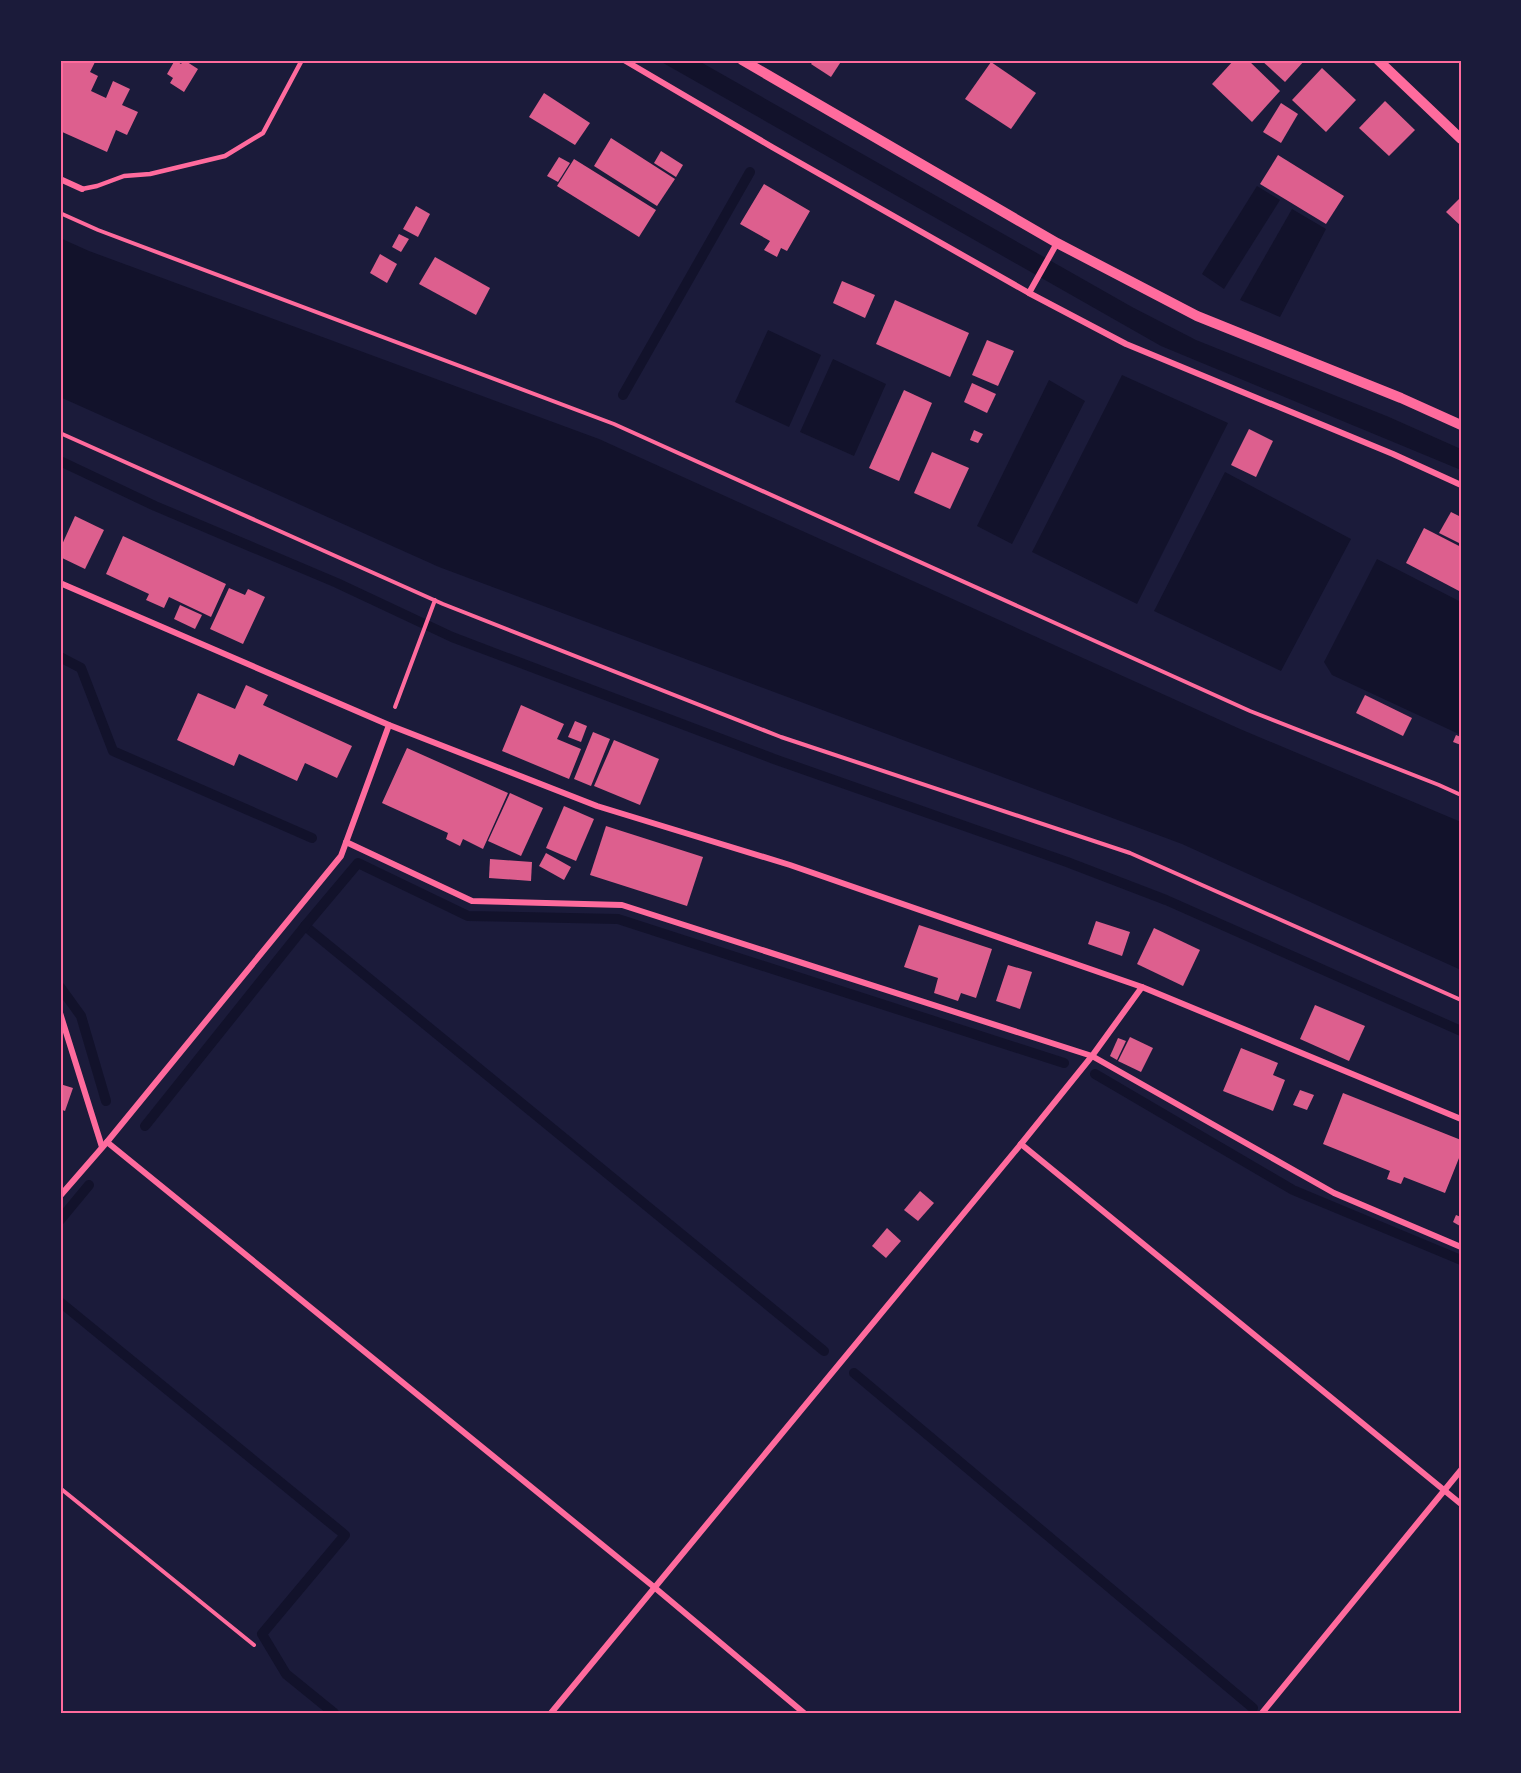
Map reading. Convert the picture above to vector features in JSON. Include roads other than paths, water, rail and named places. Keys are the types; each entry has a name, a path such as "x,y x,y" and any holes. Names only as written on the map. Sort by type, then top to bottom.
{"street":[{"path":"624,60 1029,293 1126,344 1394,454 1461,485"},
{"path":"742,60 1058,243 1197,316 1401,398 1461,425"},
{"path":"1378,60 1461,139"},
{"path":"60,179 82,189"},
{"path":"1029,293 1058,243"},
{"path":"60,583 389,725 597,806 790,866 1142,987 1461,1119"},
{"path":"60,1196 340,856 389,725"},
{"path":"346,842 472,901 622,904 1092,1056 1334,1193 1461,1247"},
{"path":"551,1713 1021,1144 1092,1056 1142,987"},
{"path":"60,1014 104,1144 654,1587 804,1713"},
{"path":"1021,1144 1461,1504"},
{"path":"1262,1713 1461,1470"}],"lane":[{"path":"82,189 124,176 150,174 225,156 263,133 302,60"}],"waterway":[{"path":"623,395 750,172"},
{"path":"60,461 155,506 337,583 452,637 774,759 1067,862 1166,900 1461,1031"},
{"path":"60,657 81,668 113,751 312,838"},
{"path":"145,1126 358,863 468,916 618,919 1064,1063"},
{"path":"305,926 824,1351"},
{"path":"60,987 81,1016 106,1101"},
{"path":"1095,1074 1293,1190 1461,1260"},
{"path":"60,1220 89,1185"},
{"path":"60,1302 345,1535 262,1634 286,1674 334,1713"},
{"path":"854,1373 1253,1708"}]}
